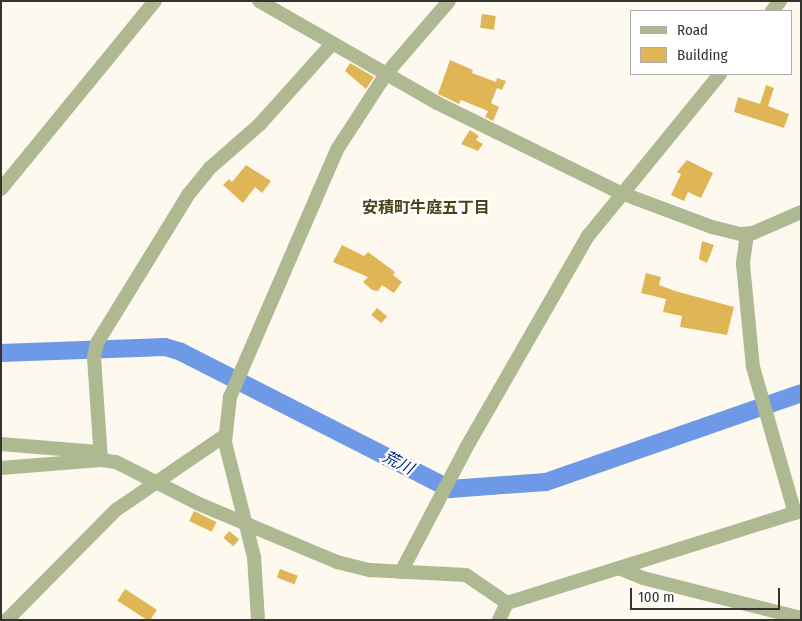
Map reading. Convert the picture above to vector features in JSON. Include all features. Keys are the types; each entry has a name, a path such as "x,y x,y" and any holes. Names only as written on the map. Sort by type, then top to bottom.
{"street":[{"path":"1,189 155,1"},
{"path":"259,1 331,45 437,103 621,193 712,227 747,234 801,212"},
{"path":"258,620 254,557 247,525 237,498 224,436 225,419 235,382 338,148 386,74 449,1"},
{"path":"100,456 94,357 97,343 188,195 210,168 260,124 331,45"},
{"path":"401,572 466,448 588,236 621,193 719,75"},
{"path":"499,620 508,604 798,512 752,361 744,264 747,234"},
{"path":"7,620 116,510 224,436"},
{"path":"1,444 100,456 126,465 155,482 247,525 350,566 401,572 466,575 508,604"},
{"path":"1,468 100,456"},
{"path":"622,569 643,578 801,618"}],"building":[{"path":"482,14 496,16 494,30 480,28"},
{"path":"450,60 473,70 472,73 496,82 497,78 506,81 502,90 497,88 491,103 499,107 493,121 485,117 488,111 461,100 459,104 438,94"},
{"path":"350,63 374,77 366,89 345,71"},
{"path":"766,85 774,88 768,106 789,114 784,128 734,112 738,97 760,104"},
{"path":"470,130 479,136 476,140 483,144 478,151 461,144"},
{"path":"687,160 713,173 701,198 688,192 684,201 671,195 681,174 677,172"},
{"path":"246,165 271,181 262,193 255,187 243,203 223,185 229,179 232,182"},
{"path":"702,241 714,245 707,263 699,259"},
{"path":"342,245 364,256 368,252 395,272 393,275 402,282 394,293 382,285 378,291 372,290 363,282 368,277 333,262"},
{"path":"646,273 661,277 659,285 734,307 727,335 680,327 682,316 663,312 666,299 641,293"},
{"path":"377,308 387,316 381,323 371,315"},
{"path":"194,511 216,522 212,532 189,521"},
{"path":"229,531 239,539 233,546 223,538"},
{"path":"280,569 298,576 295,584 277,577"},
{"path":"125,589 157,610 150,620 147,620 117,601"}],"waterway":[{"name":"荒川","path":"1,353 165,347 181,352 450,489 546,482 801,393"}],"district":[{"name":"安積町牛庭五丁目","path":"426,208"}]}
